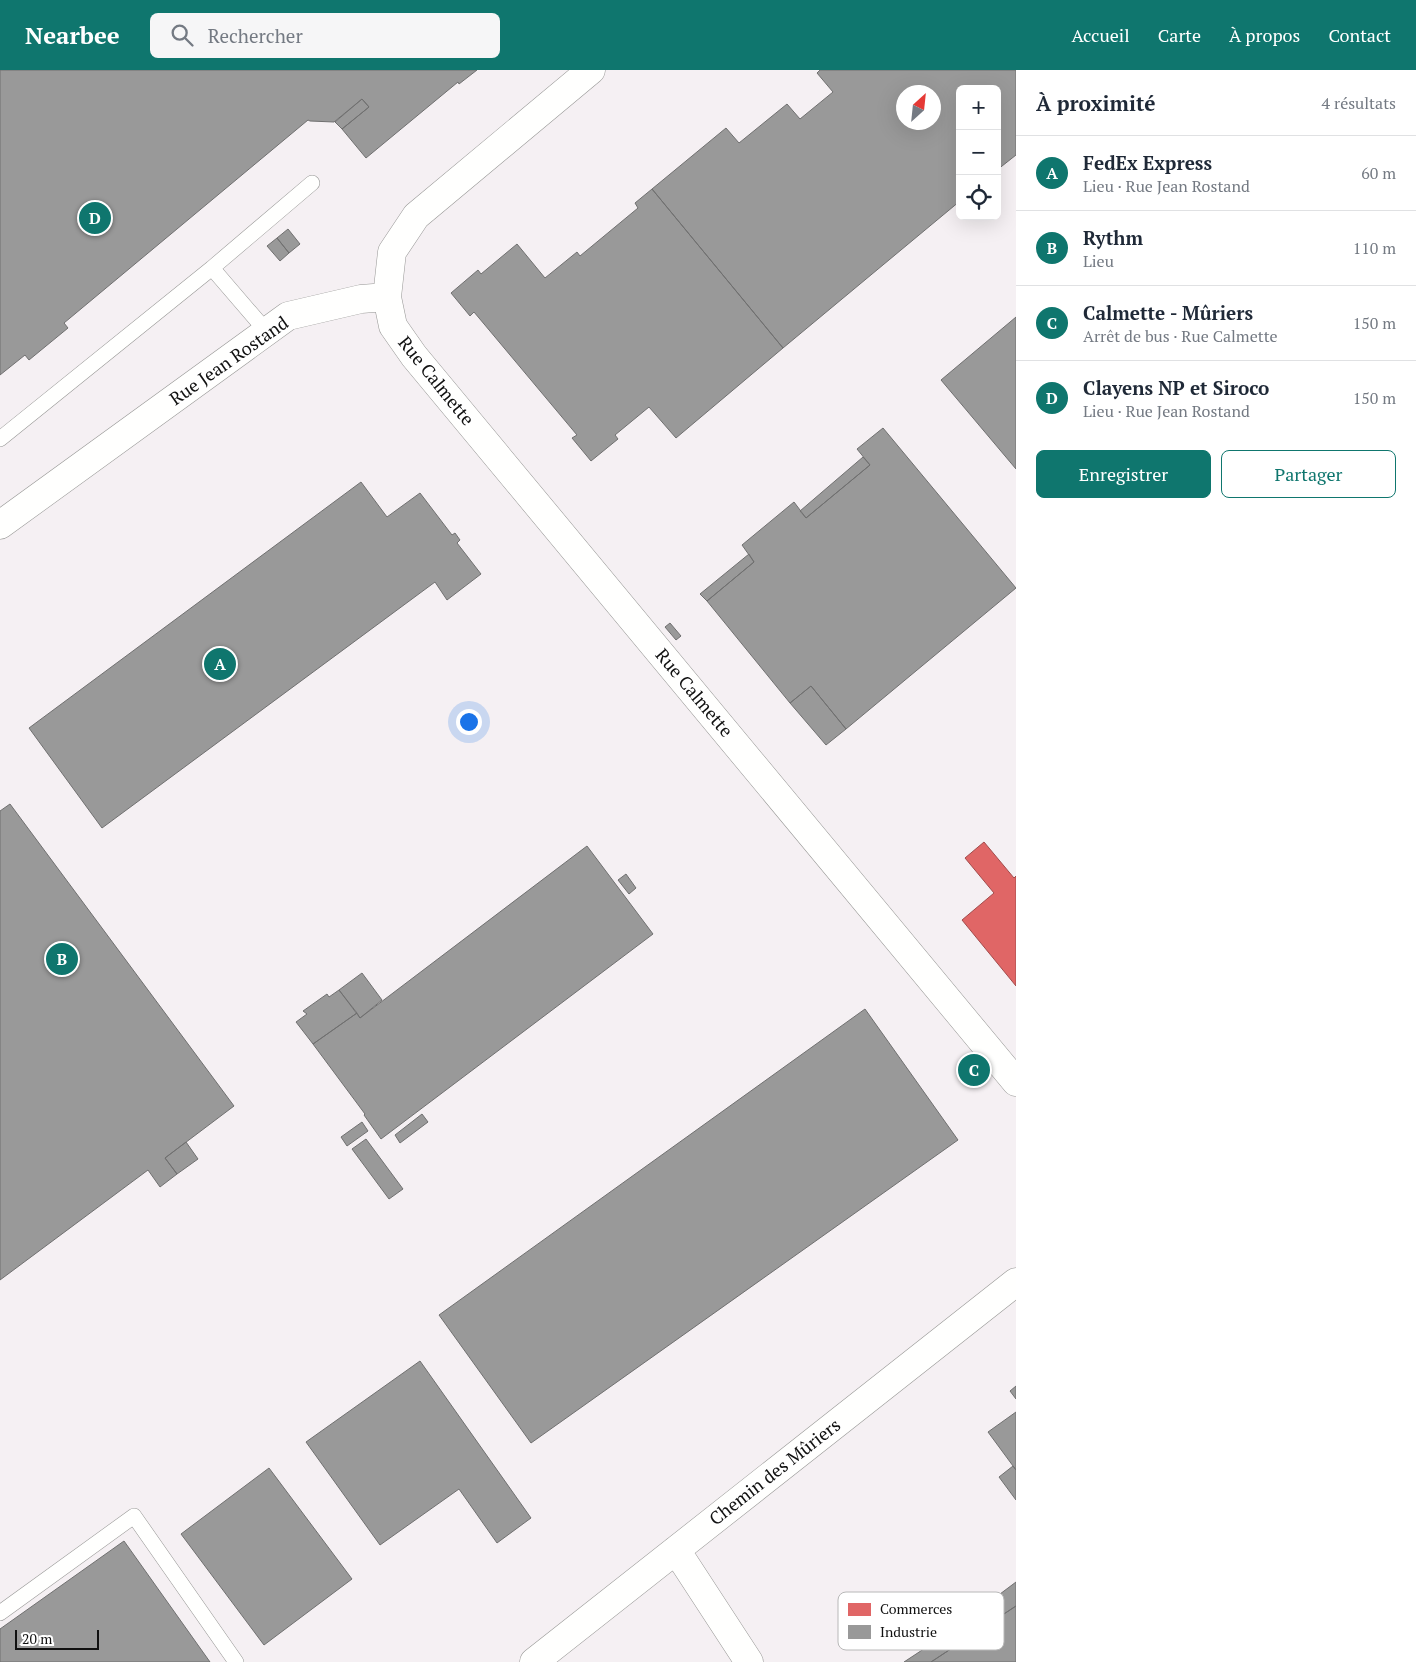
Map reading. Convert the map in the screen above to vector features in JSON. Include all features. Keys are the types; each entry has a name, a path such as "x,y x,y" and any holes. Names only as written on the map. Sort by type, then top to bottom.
{"street":[{"path":"387,297 392,252 416,216 591,70"},
{"name":"Rue Jean Rostand","path":"0,525 288,316 361,299 387,297"},
{"name":"Rue Calmette","path":"387,297 393,326 414,356 1016,1082"},
{"name":"Chemin des Mûriers","path":"534,1662 1016,1282"},
{"path":"676,1550 749,1662"}],"lane":[{"path":"0,438 212,268 312,183"},
{"path":"212,268 267,332"},
{"path":"0,1613 134,1516 236,1662"}],"shaded area":[{"path":"0,70 1016,70 1016,1662 0,1662"}],"building: Commerces":[{"path":"984,842 1014,878 1016,876 1016,986 962,920 994,893 965,858"}],"building: Industrie":[{"path":"0,70 477,70 459,84 458,82 366,158 342,129 369,107 362,99 334,122 308,120 64,323 68,328 29,360 25,355 0,375"},
{"path":"820,70 1016,70 1016,155 1001,167 1001,85 956,85 956,204 783,348 652,189 726,128 739,143 787,104 800,119 833,92 817,73"},
{"path":"362,99 369,107 342,129 335,122"},
{"path":"652,189 783,348 676,438 649,407 615,435 618,439 591,461 572,438 577,435 474,312 470,316 451,293 478,270 481,274 517,244 545,278 577,252 580,256 638,208 635,203"},
{"path":"288,229 300,244 289,253 277,238"},
{"path":"277,238 289,253 280,261 267,246"},
{"path":"1016,317 1016,469 941,380"},
{"path":"883,428 1016,588 846,729 811,686 790,703 707,601 754,562 742,545 794,502 806,518 870,465 857,449"},
{"path":"863,457 870,465 806,518 800,511"},
{"path":"361,482 387,517 420,493 452,535 455,533 460,540 457,543 481,574 447,600 435,582 102,828 29,728"},
{"path":"749,554 754,562 707,601 700,594"},
{"path":"670,623 681,636 676,640 665,627"},
{"path":"811,686 846,729 826,745 790,703"},
{"path":"10,804 234,1106 165,1158 177,1174 160,1187 148,1170 0,1280 0,811"},
{"path":"587,846 653,934 381,1139 365,1114 313,1044 357,1013 360,1018"},
{"path":"626,874 636,888 629,894 618,880"},
{"path":"362,973 382,1000 360,1018 339,990"},
{"path":"339,990 357,1013 313,1044 296,1022 307,1014 303,1011 327,994 329,997"},
{"path":"865,1009 958,1140 531,1443 439,1315"},
{"path":"422,1114 428,1122 400,1143 395,1135"},
{"path":"362,1122 368,1131 347,1146 341,1137"},
{"path":"366,1139 403,1189 389,1199 352,1149"},
{"path":"186,1142 198,1159 177,1174 165,1158"},
{"path":"420,1361 531,1518 497,1543 459,1489 380,1545 306,1442"},
{"path":"1016,1386 1016,1399 1010,1391"},
{"path":"1016,1412 1016,1470 988,1432"},
{"path":"1013,1466 1016,1470 1016,1500 999,1477"},
{"path":"269,1468 352,1579 264,1645 181,1534"},
{"path":"124,1541 210,1662 0,1662 0,1629"},
{"path":"1016,1582 1016,1606 1004,1614 1004,1592"},
{"path":"1016,1606 1016,1662 931,1662 949,1650 1004,1650 1004,1614"},
{"path":"922,1650 949,1650 931,1662 904,1662"}],"place":[{"name":"Clayens NP et Siroco","path":"95,218"},
{"name":"FedEx Express","path":"220,664"},
{"name":"Rythm","path":"62,959"},
{"name":"Calmette - Mûriers","path":"974,1070"}]}
